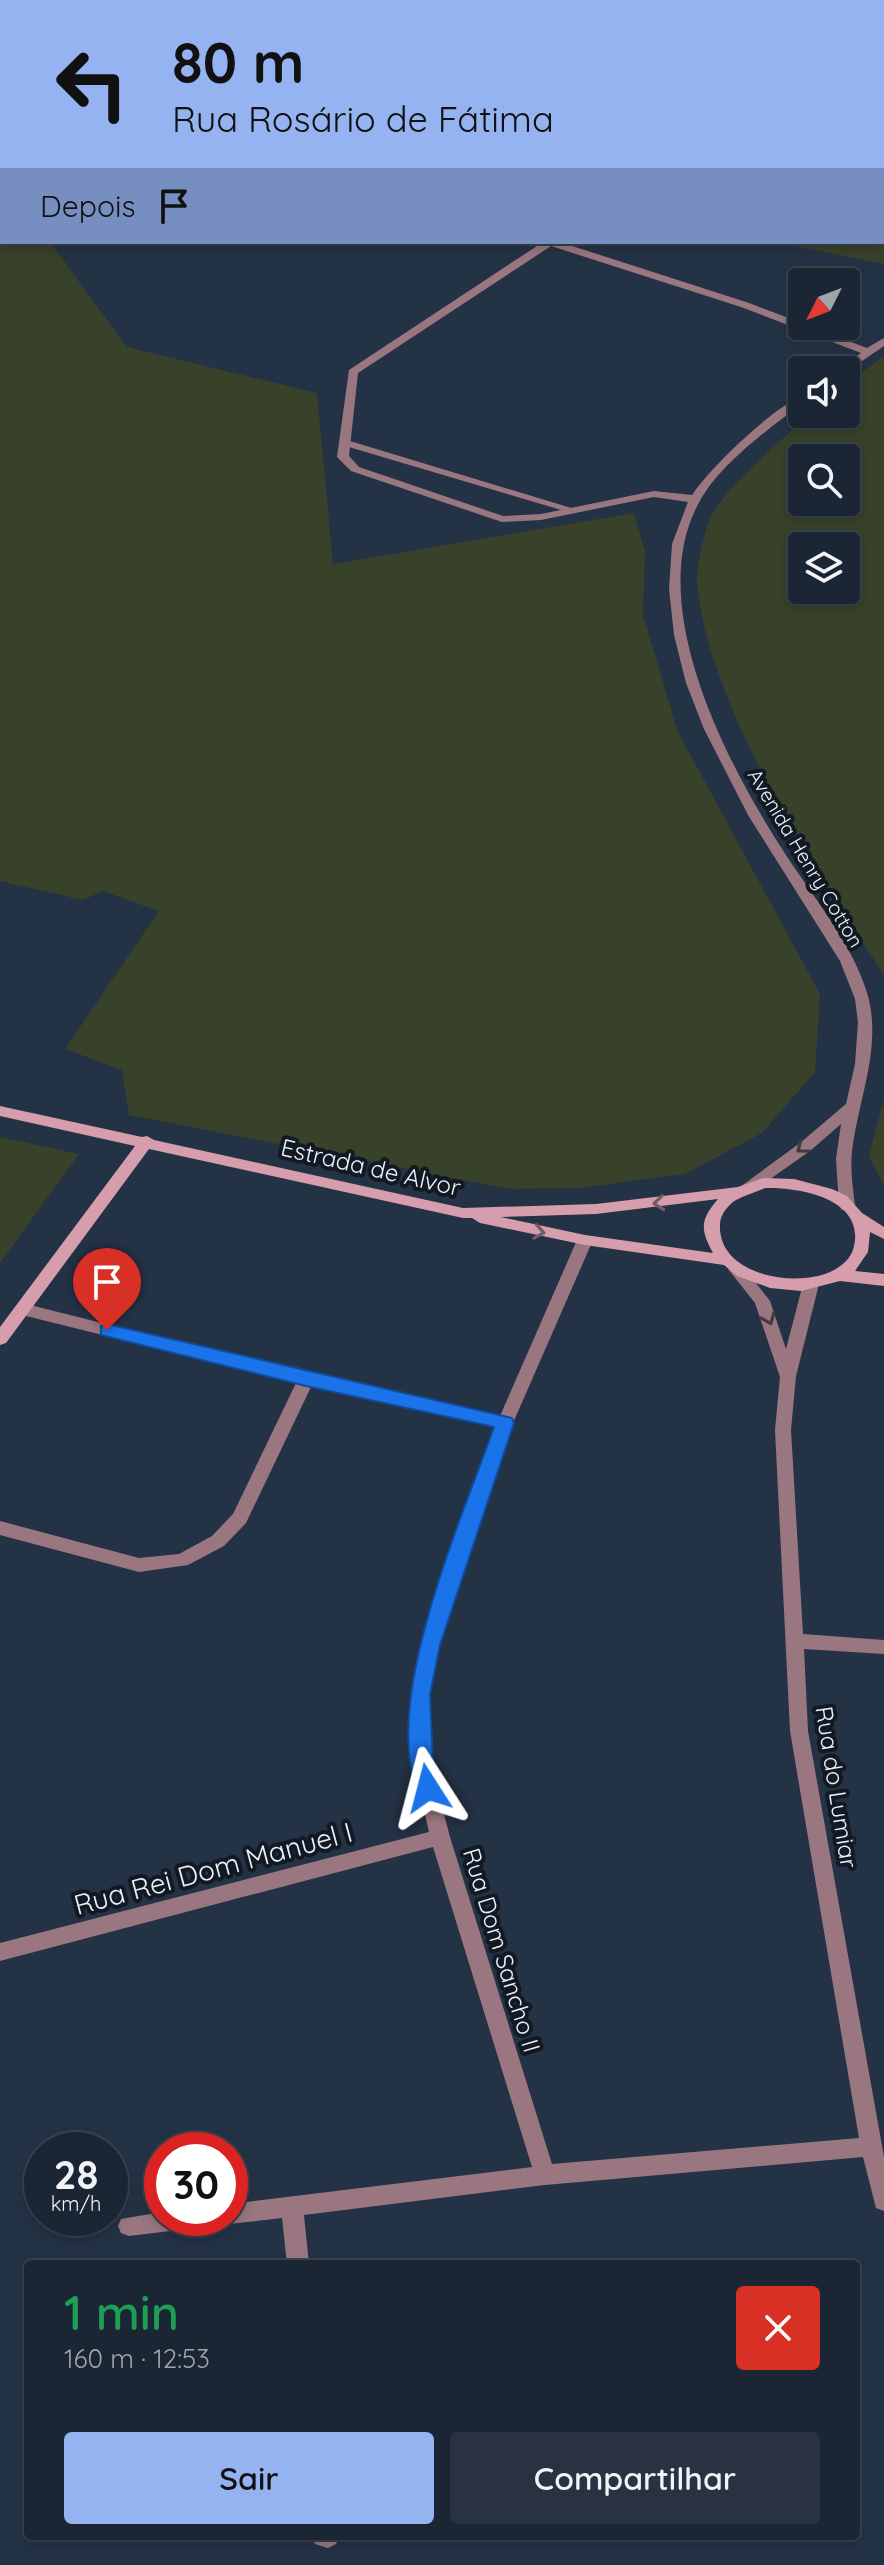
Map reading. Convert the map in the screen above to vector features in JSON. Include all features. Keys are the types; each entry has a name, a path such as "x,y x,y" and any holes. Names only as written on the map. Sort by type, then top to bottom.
{"street":[{"path":"547,244 353,372 343,457 355,469 502,519 541,517 654,494 694,499"},
{"path":"556,244 745,305 868,352"},
{"path":"860,358 884,341"},
{"name":"Avenida Henry Cotton","path":"788,408 768,422 694,499 677,542 672,594 688,669 740,793 853,973 867,1019 864,1072 843,1155 851,1211"},
{"path":"346,443 572,510"},
{"path":"788,1376 762,1301 717,1250 710,1229 717,1208 805,1147 853,1106"},
{"name":"Estrada de Alvor","path":"0,1111 463,1213 609,1208 742,1190 778,1182 809,1186 884,1234"},
{"path":"0,1339 147,1141"},
{"path":"463,1213 585,1240 730,1265 763,1282 811,1284 839,1275 858,1258 863,1237 851,1211"},
{"name":"Rua Dom Sancho II","path":"545,2175 440,1837 422,1764 419,1695 430,1645 505,1423 585,1240"},
{"path":"839,1275 884,1280"},
{"name":"Rua do Lumiar","path":"811,1284 788,1376 783,1430 799,1731 871,2147 884,2201"},
{"path":"22,1309 306,1380 505,1423"},
{"path":"0,1528 139,1565 182,1560 218,1541 240,1518 306,1380"},
{"path":"793,1641 884,1647"},
{"name":"Rua Rei Dom Manuel I","path":"0,1952 440,1837"},
{"path":"248,2212 545,2175 871,2147"},
{"path":"292,2206 298,2260"},
{"path":"129,2226 144,2224"}],"green space":[{"path":"0,244 51,244 127,347 317,393 333,564 634,513 645,552 643,615 678,732 820,994 815,1072 762,1133 685,1174 580,1188 510,1189 129,1115 122,1070 65,1049 159,911 103,891 83,900 0,881"},
{"path":"784,244 884,244 884,264"},
{"path":"884,356 884,975 798,838 770,786 722,682 706,632 697,583 703,541 716,507 796,428 860,428 860,374"},
{"path":"884,1098 884,1186 869,1156"},
{"path":"0,1137 79,1154 0,1263"}],"route":[{"path":"107,1330 306,1380 505,1423 430,1645 419,1695 422,1764 428,1788"}]}
